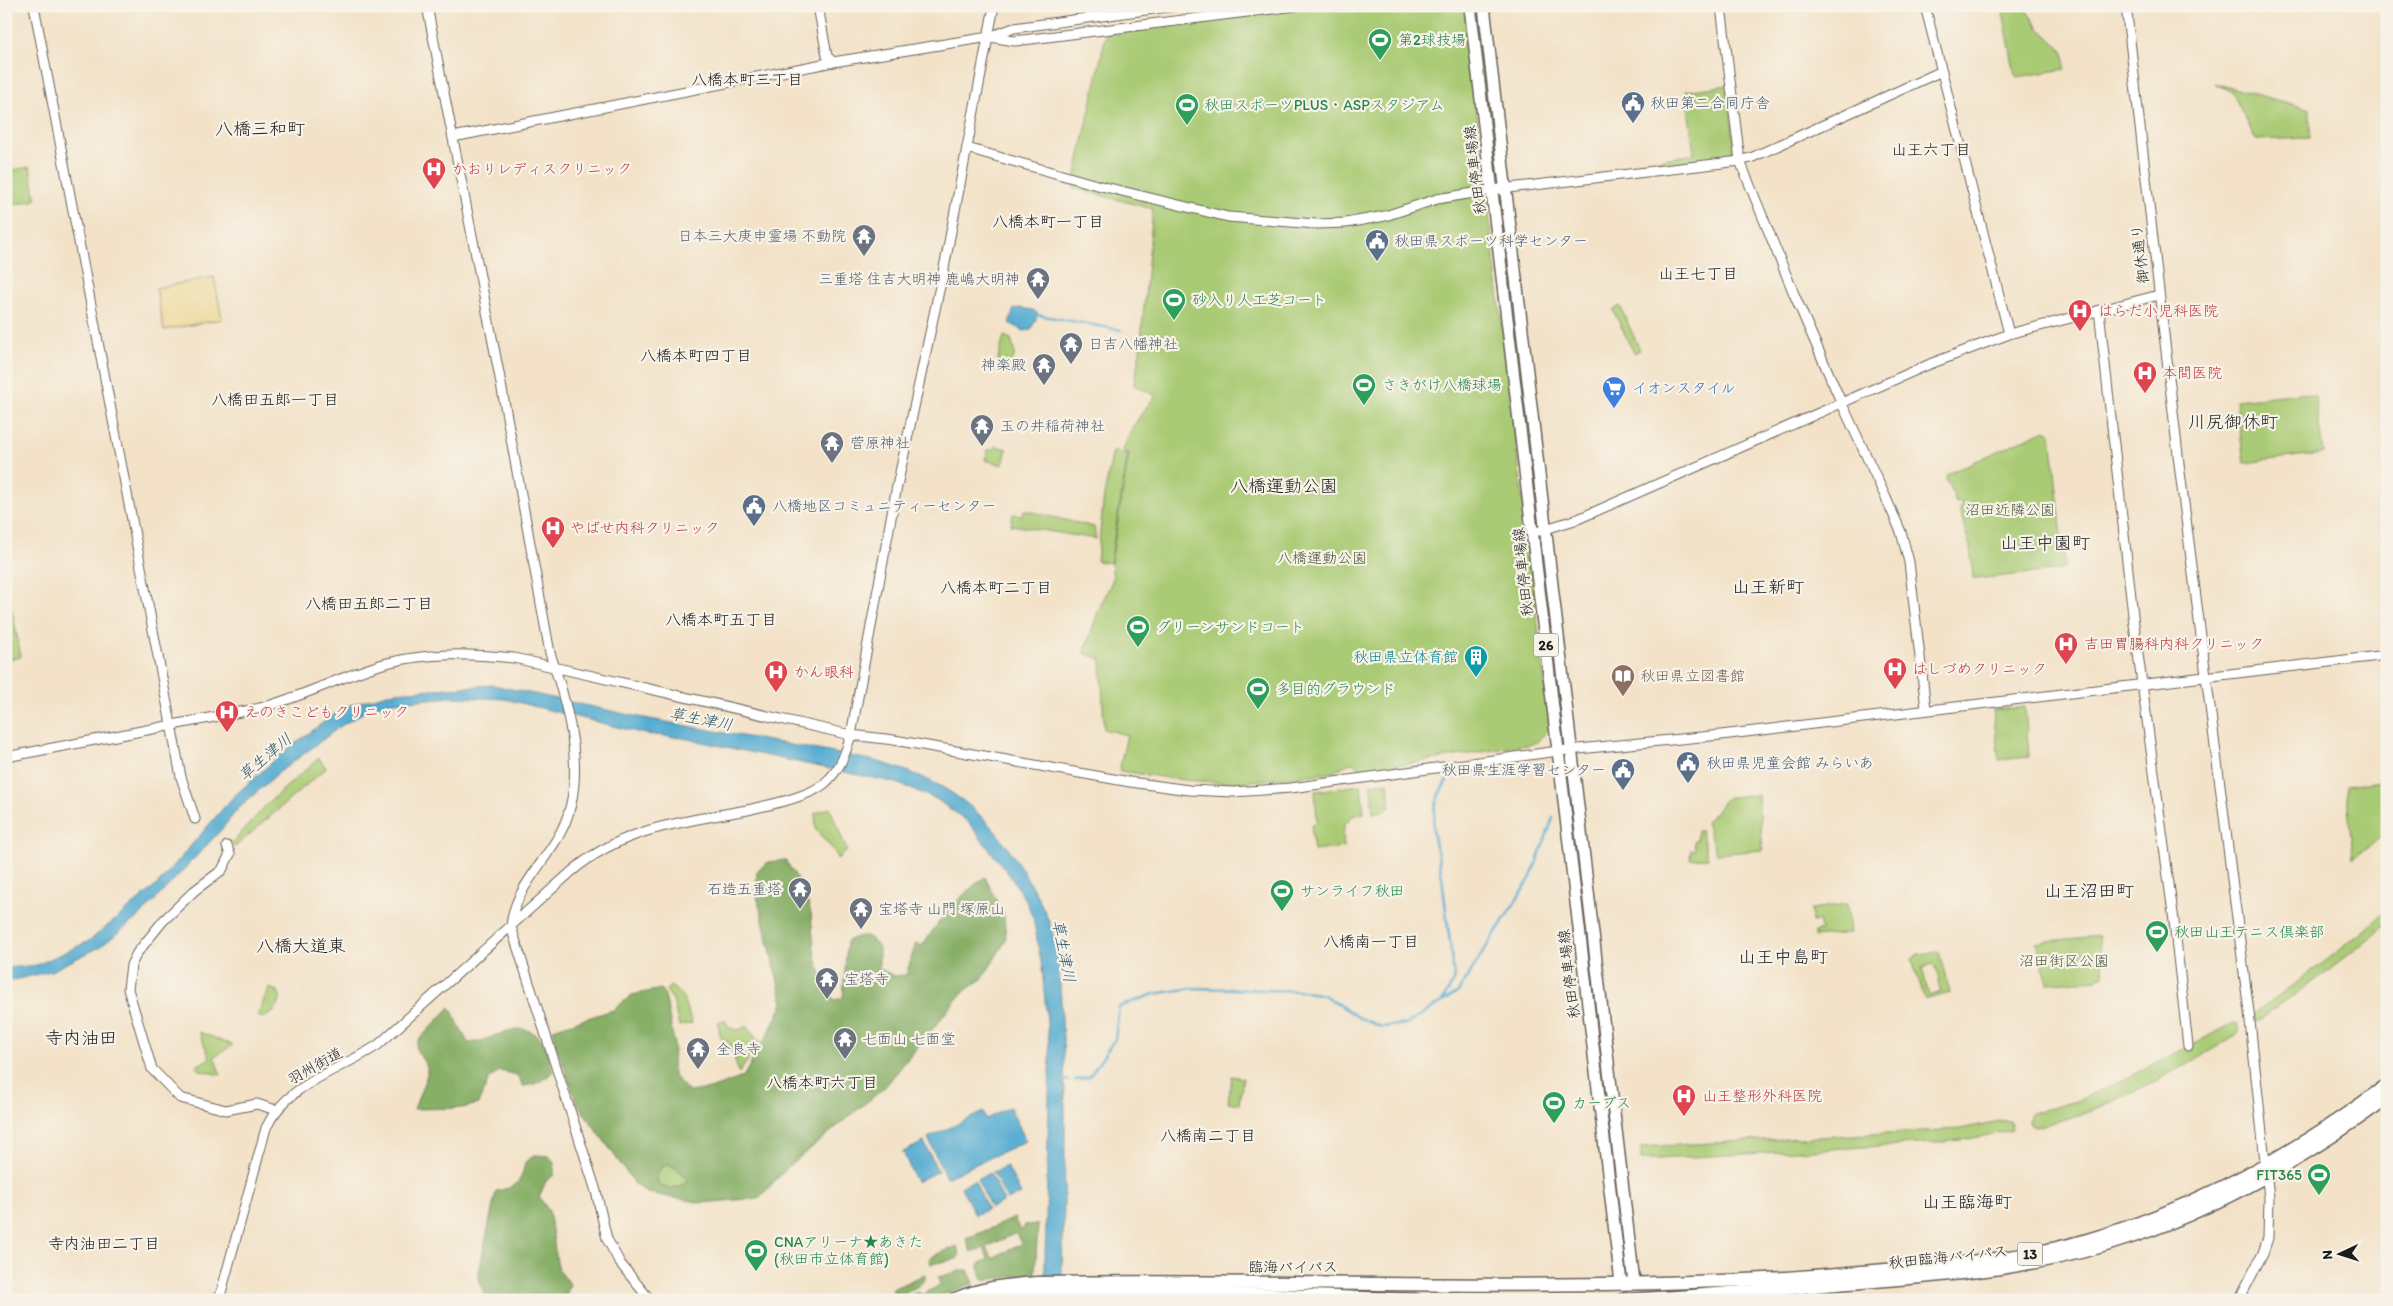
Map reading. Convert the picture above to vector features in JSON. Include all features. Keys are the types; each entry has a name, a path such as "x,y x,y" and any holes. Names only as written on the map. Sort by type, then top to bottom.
{"highway":[{"name":"秋田臨海バイパス","path":"1628,1283 1818,1276 1985,1261 2030,1254 2079,1243 2155,1218 2266,1169 2387,1086"},
{"name":"秋田臨海バイパス","path":"1623,1300 1954,1275 2025,1265 2097,1248 2158,1228 2266,1169 2387,1098"},
{"name":"臨海バイパス","path":"982,1300 1038,1289 1067,1288 1628,1283"},
{"path":"1628,1283 1638,1300"},
{"path":"1623,1300 1628,1283"},
{"name":"臨海バイパス","path":"953,1300 980,1290 1007,1285 1038,1289"},
{"name":"臨海バイパス","path":"1067,1288 1286,1294 1416,1300"}],"main road":[{"name":"秋田停車場線","path":"1470,6 1558,751 1628,1283"},
{"name":"秋田停車場線","path":"1484,6 1572,749 1628,1283"}],"street":[{"path":"34,6 181,777 195,819"},
{"path":"427,6 499,373 550,653 562,690 574,761 572,805 558,838 518,899 512,915 511,927 596,1191 607,1239 620,1263 650,1300"},
{"path":"818,6 827,56 833,62"},
{"path":"850,739 896,491 945,263 990,37 994,6"},
{"path":"452,138 833,62 990,37 1014,28 1175,6"},
{"path":"990,37 1015,41 1295,6"},
{"path":"1721,6 1740,161 1794,294 1886,498 1905,547 1909,562 1926,709"},
{"path":"1925,6 2009,334"},
{"name":"御休通り","path":"2126,6 2205,677 2249,1012 2266,1169 2270,1225 2268,1238 2239,1300"},
{"path":"967,148 1097,185 1219,215 1316,224 1346,223 1385,216 1437,199 1492,190 1740,161 1753,157 1942,71"},
{"path":"1533,532 1546,530 1578,519 1930,364 2009,334 2159,295"},
{"path":"2099,310 2142,684 2174,921 2188,1046"},
{"path":"6,757 279,704 389,662 422,656 485,656 514,658 555,669 700,699 850,739 894,740 1130,782 1189,790 1233,792 1291,788 1572,749 1721,735 2387,655"},
{"name":"羽州街道","path":"219,1300 266,1128 276,1110 303,1086 359,1058 378,1045 584,861 612,843 658,827 780,802 822,785 832,775 846,754 850,739"},
{"path":"227,846 230,854 222,870 194,891 163,921 137,953 131,965 128,989 152,1070 180,1098 226,1110 257,1104 276,1110"}],"green space":[{"name":"八橋運動公園","path":"1325,6 1464,6 1550,728 1538,741 1532,744 1361,771 1353,763 1330,773 1232,783 1184,780 1119,771 1127,735 1104,729 1101,659 1084,653 1099,609 1113,579 1111,563 1129,453 1123,451 1136,421 1156,396 1134,385 1140,351 1153,209 1073,188 1106,34"},
{"path":"2002,6 2024,7 2038,27 2063,51 2065,69 2018,77 2015,75"},
{"path":"2214,83 2310,109 2310,138 2256,140 2232,92"},
{"path":"1728,85 1734,145 1732,153 1727,157 1658,166 1657,160 1694,154 1686,91"},
{"path":"30,167 36,200 8,206 6,171"},
{"path":"1620,306 1640,350 1634,353 1613,310"},
{"path":"1004,336 1011,339 1015,354 1007,374 995,371"},
{"path":"2301,393 2315,396 2323,453 2244,463 2236,400"},
{"name":"沼田近隣公園","path":"2045,430 2051,434 2065,565 2061,570 1973,578 1970,547 1959,508 1962,506 1960,501 1956,502 1946,478 1947,474"},
{"path":"995,446 1007,449 1003,465 985,460 988,449 994,450"},
{"path":"1113,451 1128,454 1110,563 1097,561 1104,495"},
{"path":"1024,510 1094,527 1096,539 1011,525 1013,514 1022,515"},
{"path":"6,580 21,657 6,660"},
{"path":"2025,707 2029,757 1999,760 1993,710"},
{"path":"319,758 326,768 235,847 231,844 269,802"},
{"path":"2387,780 2387,831 2367,849 2353,858 2346,786"},
{"path":"1388,782 1390,807 1386,811 1373,813 1371,784"},
{"path":"1361,785 1364,813 1352,816 1344,825 1343,847 1314,851 1311,826 1317,822 1315,791"},
{"path":"1758,795 1763,850 1716,854 1706,822 1728,797"},
{"path":"830,808 847,851 837,859 835,852 816,830 815,813"},
{"path":"1697,831 1701,831 1708,858 1690,859 1691,850 1695,850 1694,840 1697,840"},
{"path":"785,860 803,887 811,913 814,950 824,985 834,1000 843,998 847,941 861,936 868,937 879,947 879,969 895,976 906,975 916,943 922,946 950,909 966,892 985,877 1004,916 1006,940 983,978 962,993 884,1088 788,1167 759,1198 702,1203 647,1193 635,1184 577,1103 556,1045 553,1029 613,1010 632,995 661,989 665,995 674,1042 673,1075 689,1092 710,1089 743,1077 783,1003 756,892 757,871 768,862","holes":["669,1164 681,1172 688,1182 673,1188 658,1185 657,1174 662,1167"]},
{"path":"1847,904 1850,933 1814,937 1814,932 1821,930 1819,921 1812,922 1811,909"},
{"path":"2387,910 2387,923 2372,936 2308,986 2258,1021 2253,1022 2251,1017 2257,1011 2307,975"},
{"name":"沼田街区公園","path":"2099,936 2104,975 2097,980 2048,983 2036,942"},
{"path":"1939,952 1950,993 1925,1000 1912,959 1918,954","holes":["1933,964 1940,981 1938,982 1941,992 1929,996 1922,968"]},
{"path":"671,986 682,995 692,1023 679,1026 673,1000 666,990"},
{"path":"269,988 278,991 281,998 274,1012 263,1018 257,1016"},
{"path":"450,1007 468,1043 478,1042 514,1030 523,1029 531,1032 540,1038 545,1045 553,1071 540,1082 523,1086 517,1075 500,1071 489,1079 478,1104 462,1108 414,1109 427,1075 427,1067 416,1049 417,1042"},
{"path":"724,1020 730,1028 739,1030 746,1026 760,1043 739,1073 729,1042 721,1040 718,1022"},
{"path":"2234,1023 2238,1024 2240,1031 2235,1036 2188,1064 2138,1090 2087,1112 2035,1127 2029,1124 2028,1120 2032,1113 2076,1101 2120,1081"},
{"path":"199,1032 233,1045 214,1057 221,1075 202,1071 195,1067 210,1058"},
{"path":"1232,1076 1243,1078 1239,1104 1228,1102"},
{"path":"2005,1120 2011,1122 2012,1130 1969,1139 1935,1143 1641,1160 1641,1147 1960,1129"},
{"path":"535,1155 549,1156 554,1162 554,1175 546,1181 539,1197 549,1211 558,1269 570,1284 565,1300 486,1300 478,1276 496,1191 509,1188 517,1183 522,1175 525,1162"},
{"path":"669,1164 681,1172 688,1182 673,1188 658,1185 657,1174 662,1167"},
{"path":"1014,1218 1020,1230 1025,1228 1024,1225 1038,1224 1035,1274 983,1280 979,1264 988,1259 984,1248 971,1252 966,1239","holes":["1016,1233 1021,1244 992,1258 987,1247"]},
{"path":"957,1246 960,1254 957,1259 931,1264 929,1259 932,1256"},
{"path":"968,1270 974,1283 929,1300 900,1300 918,1292 922,1295 940,1285 938,1277"},
{"path":"923,1275 926,1276 917,1287 895,1296 892,1289"}],"sand":[{"path":"214,277 222,319 164,330 156,288"}],"water":[{"path":"1014,309 1033,310 1038,314 1031,330 1024,331 1009,323"},
{"path":"493,685 639,717 872,760 898,768 942,787 977,813 993,829 1023,871 1048,918 1058,960 1065,1089 1061,1300 1044,1300 1050,1055 1042,968 1033,917 1026,901 1011,877 967,821 936,799 896,783 683,738 645,734 505,699 455,697 393,702 371,708 341,726 277,774 238,809 222,829 141,915 100,947 51,971 6,982 6,968 37,965 89,941 156,886 233,797 285,751 350,705 394,692"},
{"path":"1010,1107 1026,1141 946,1178 928,1138 983,1112 986,1119"},
{"path":"924,1142 938,1171 916,1182 903,1152"},
{"path":"1007,1166 1021,1194 1007,1200 993,1172"},
{"path":"990,1173 1004,1201 991,1208 977,1179"},
{"path":"974,1180 988,1209 975,1215 961,1187"}],"waterway":[{"path":"1038,315 1121,330"},
{"path":"1441,1003 1454,977 1442,877 1433,831 1435,809 1439,794 1450,775"},
{"path":"1075,1080 1089,1077 1115,1039 1119,1007 1154,994 1193,988 1301,991 1324,995 1358,1017 1381,1027 1407,1024 1458,992 1531,877 1553,818"},
{"path":"1061,1081 1069,1080"}],"place":[{"name":"第2球技場","path":"1380,61"},
{"name":"秋田第二合同庁舎","path":"1633,124"},
{"name":"秋田スポーツPLUS・ASPスタジアム","path":"1187,126"},
{"name":"かおりレディスクリニック","path":"434,190"},
{"name":"日本三大庚申霊場 不動院","path":"864,257"},
{"name":"秋田県スポーツ科学センター","path":"1377,262"},
{"name":"三重塔 住吉大明神 鹿嶋大明神","path":"1038,300"},
{"name":"砂入り人工芝コート","path":"1174,321"},
{"name":"はらだ小児科医院","path":"2080,332"},
{"name":"日吉八幡神社","path":"1071,365"},
{"name":"神楽殿","path":"1044,386"},
{"name":"本間医院","path":"2145,394"},
{"name":"さきがけ八橋球場","path":"1364,406"},
{"name":"イオンスタイル","path":"1614,409"},
{"name":"玉の井稲荷神社","path":"982,447"},
{"name":"菅原神社","path":"832,464"},
{"name":"八橋地区コミュニティーセンター","path":"754,527"},
{"name":"やばせ内科クリニック","path":"553,549"},
{"name":"グリーンサンドコート","path":"1138,648"},
{"name":"吉田胃腸科内科クリニック","path":"2066,665"},
{"name":"秋田県立体育館","path":"1476,678"},
{"name":"はしづめクリニック","path":"1895,690"},
{"name":"かん眼科","path":"776,693"},
{"name":"秋田県立図書館","path":"1623,697"},
{"name":"多目的グラウンド","path":"1258,710"},
{"name":"えのきこどもクリニック","path":"227,733"},
{"name":"秋田県児童会館 みらいあ","path":"1688,784"},
{"name":"秋田県生涯学習センター","path":"1623,791"},
{"name":"石造五重塔","path":"800,910"},
{"name":"サンライフ秋田","path":"1282,912"},
{"name":"宝塔寺 山門 塚原山","path":"861,930"},
{"name":"秋田山王テニス倶楽部","path":"2157,953"},
{"name":"宝塔寺","path":"827,1000"},
{"name":"七面山 七面堂","path":"845,1060"},
{"name":"全良寺","path":"698,1070"},
{"name":"山王整形外科医院","path":"1684,1117"},
{"name":"カーブス","path":"1554,1124"},
{"name":"FIT365","path":"2319,1196"},
{"name":"CNAアリーナ★あきた (秋田市立体育館)","path":"756,1272"}],"district":[{"name":"八橋本町三丁目","path":"747,79"},
{"name":"八橋三和町","path":"260,129"},
{"name":"山王六丁目","path":"1931,149"},
{"name":"八橋本町一丁目","path":"1048,221"},
{"name":"山王七丁目","path":"1698,273"},
{"name":"八橋本町四丁目","path":"696,355"},
{"name":"八橋田五郎一丁目","path":"275,399"},
{"name":"川尻御休町","path":"2233,422"},
{"name":"八橋運動公園","path":"1284,486"},
{"name":"山王中園町","path":"2045,543"},
{"name":"八橋本町二丁目","path":"996,587"},
{"name":"山王新町","path":"1768,587"},
{"name":"八橋田五郎二丁目","path":"369,603"},
{"name":"八橋本町五丁目","path":"721,619"},
{"name":"山王沼田町","path":"2089,891"},
{"name":"八橋南一丁目","path":"1371,941"},
{"name":"八橋大道東","path":"301,946"},
{"name":"山王中島町","path":"1783,957"},
{"name":"寺内油田","path":"81,1038"},
{"name":"八橋本町六丁目","path":"822,1082"},
{"name":"八橋南二丁目","path":"1208,1135"},
{"name":"山王臨海町","path":"1967,1202"},
{"name":"寺内油田二丁目","path":"104,1243"}],"water label":[{"name":"草生津川","path":"701,719"},
{"name":"草生津川","path":"265,757"},
{"name":"草生津川","path":"1064,951"}]}
